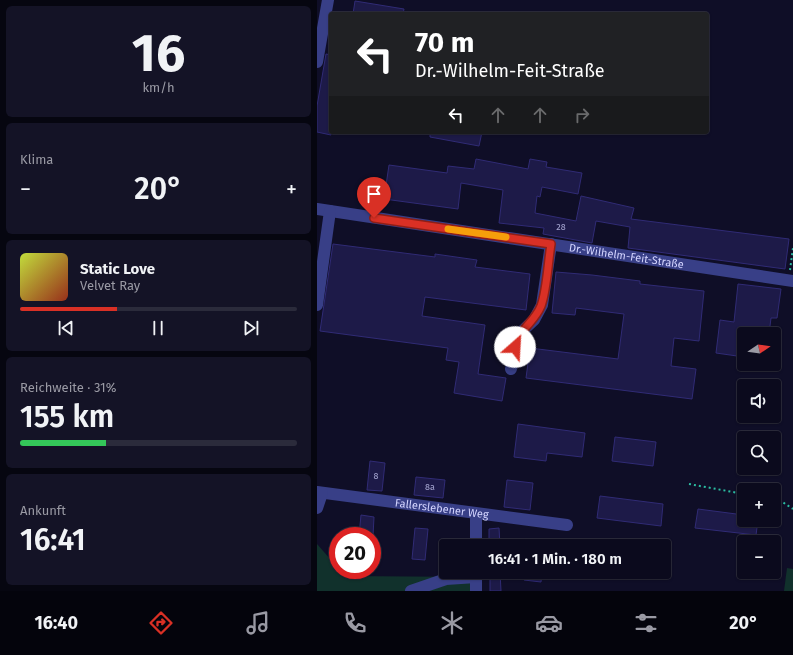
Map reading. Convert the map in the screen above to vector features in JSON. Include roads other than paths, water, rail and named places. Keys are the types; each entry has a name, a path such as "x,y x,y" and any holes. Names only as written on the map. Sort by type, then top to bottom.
{"street":[{"path":"317,62 328,0"},
{"name":"Dr.-Wilhelm-Feit-Straße","path":"317,209 791,280"},
{"path":"317,305 330,211"},
{"path":"511,369 517,336 534,320 542,305 551,244"},
{"path":"317,508 319,493"},
{"name":"Fallerslebener Weg","path":"319,493 567,525"},
{"path":"476,514 476,539"},
{"path":"411,591 446,579"},
{"path":"476,579 476,591"}]}
